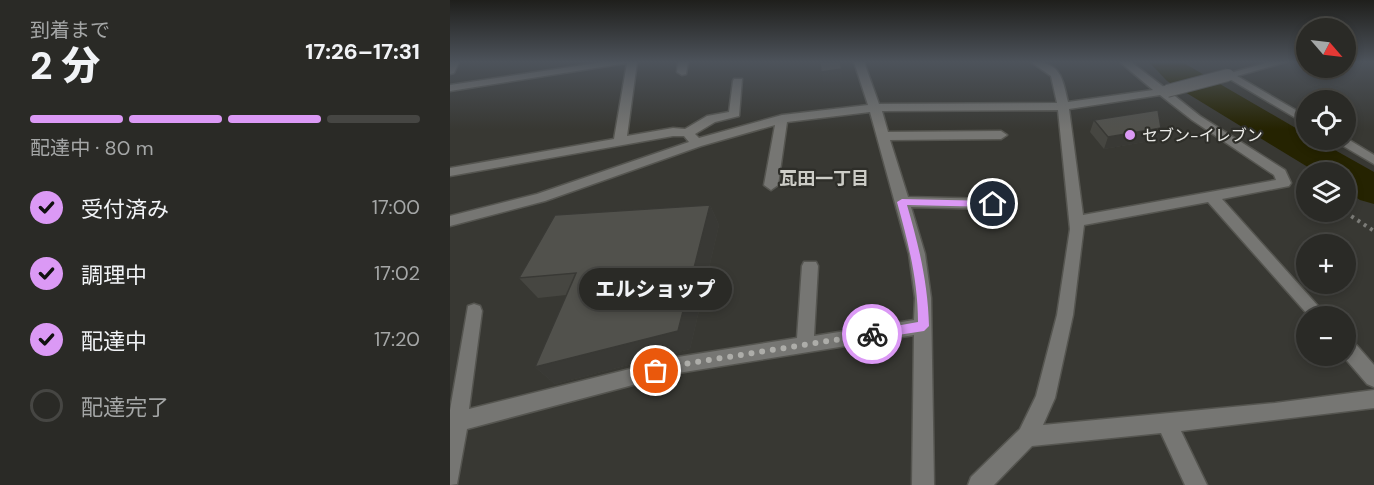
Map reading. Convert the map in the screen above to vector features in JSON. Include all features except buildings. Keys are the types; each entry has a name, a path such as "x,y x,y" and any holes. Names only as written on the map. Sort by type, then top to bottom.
{"street":[{"path":"450,87 466,85"},
{"path":"620,141 629,85"},
{"path":"450,172 673,132 687,133 711,119 735,114 738,85"},
{"path":"867,85 917,255 923,298 922,485"},
{"path":"979,485 1027,436 1045,398 1065,315 1076,221 1064,106 1058,85"},
{"path":"1076,221 1284,183 1280,173 1196,118 1155,85"},
{"path":"450,221 540,198 697,143 782,120 875,108 1064,106 1164,91 1189,85"},
{"path":"1244,85 1296,115"},
{"path":"771,185 782,120"},
{"path":"687,133 697,143"},
{"path":"883,136 1001,135"},
{"path":"1356,150 1374,160"},
{"path":"1211,196 1310,306"},
{"path":"902,202 993,204"},
{"path":"805,345 810,266"},
{"path":"450,477 453,423 474,311"},
{"path":"453,423 678,365 924,326"},
{"path":"1356,357 1374,378"},
{"path":"1027,436 1374,399"},
{"path":"1166,422 1196,485"}],"path":[{"path":"1356,219 1374,231"}],"waterway":[{"path":"1196,85 1327,162"},
{"path":"1356,179 1374,190"}],"way so far":[{"path":"656,371 678,365 872,334"}],"place":[{"name":"セブン-イレブン","path":"1130,135"},
{"name":"エルショップ","path":"656,371"}],"district":[{"name":"瓦田一丁目","path":"824,179"}],"route":[{"path":"872,334 924,326 917,255 902,202 993,204"}]}
